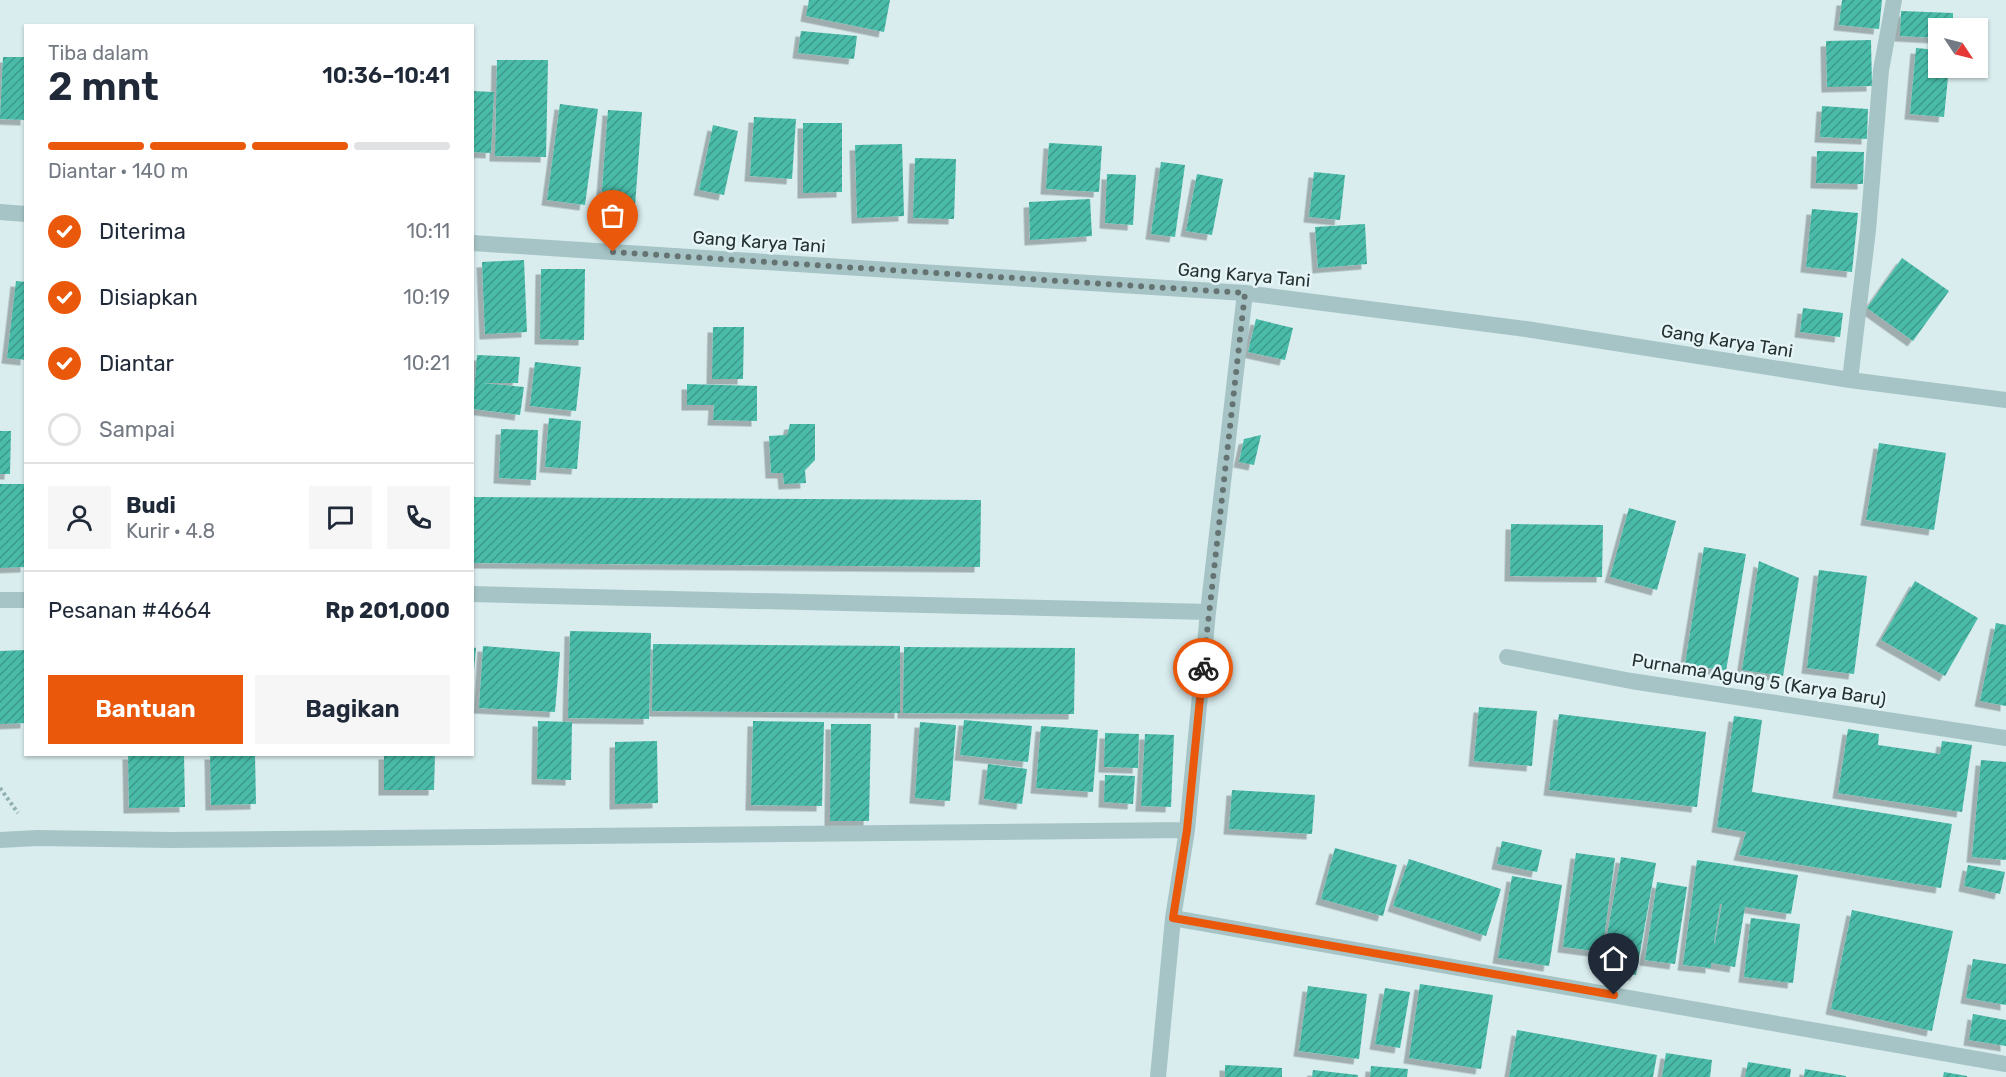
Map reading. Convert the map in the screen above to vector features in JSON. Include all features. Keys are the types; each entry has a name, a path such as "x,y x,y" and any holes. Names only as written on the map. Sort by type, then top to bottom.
{"street":[{"path":"1850,381 1868,230 1881,70 1894,0"},
{"path":"0,212 24,214"},
{"name":"Gang Karya Tani","path":"474,243 1245,293 1526,329 1850,381 2006,400"},
{"path":"1158,1077 1173,918 1187,830 1208,612 1245,293"},
{"path":"474,594 1208,612"},
{"path":"0,600 24,600"},
{"name":"Purnama Agung 5 (Karya Baru)","path":"1507,657 1631,681 2006,738"},
{"path":"0,840 1187,830"},
{"path":"1173,918 2006,1064"}],"building":[{"path":"809,0 890,0 884,32 806,16"},
{"path":"1842,0 1882,0 1879,29 1839,25"},
{"path":"1901,11 1953,13 1953,18 1928,18 1928,37 1900,36"},
{"path":"801,31 857,36 854,59 798,53"},
{"path":"1871,40 1872,86 1827,87 1826,41"},
{"path":"1916,48 1928,49 1928,78 1948,78 1944,117 1910,114"},
{"path":"3,57 24,57 24,120 0,119"},
{"path":"497,60 548,60 546,157 495,156"},
{"path":"474,91 494,92 491,153 474,152"},
{"path":"560,104 598,109 585,205 547,200"},
{"path":"1822,106 1868,109 1867,139 1820,137"},
{"path":"608,110 642,112 635,206 601,203"},
{"path":"754,117 796,119 792,179 750,176"},
{"path":"803,123 842,123 842,192 803,193"},
{"path":"713,125 738,131 724,195 699,190"},
{"path":"1049,143 1102,146 1099,192 1046,189"},
{"path":"902,144 904,216 857,218 855,145"},
{"path":"1817,151 1864,152 1863,184 1816,183"},
{"path":"915,158 956,159 954,219 913,218"},
{"path":"1161,162 1185,165 1175,237 1151,234"},
{"path":"1314,172 1345,175 1340,220 1309,217"},
{"path":"1107,174 1136,175 1133,225 1105,223"},
{"path":"1197,174 1223,179 1212,235 1186,231"},
{"path":"1090,199 1092,236 1030,240 1029,202"},
{"path":"1812,209 1858,213 1852,272 1806,267"},
{"path":"1365,224 1367,264 1318,268 1315,227"},
{"path":"1902,258 1949,291 1913,341 1867,308"},
{"path":"524,260 527,332 485,334 482,262"},
{"path":"541,269 585,269 584,340 540,339"},
{"path":"16,281 24,282 24,360 7,358"},
{"path":"1803,308 1843,313 1840,337 1800,332"},
{"path":"1256,319 1293,328 1285,360 1248,352"},
{"path":"713,327 744,327 743,379 712,379"},
{"path":"477,355 520,357 518,383 482,383 524,387 520,415 474,409"},
{"path":"535,362 581,367 576,411 530,406"},
{"path":"687,384 757,386 757,421 713,420 714,405 687,405"},
{"path":"549,418 581,421 577,469 545,467"},
{"path":"790,424 815,424 815,460 805,470 806,483 784,484 783,473 771,473 769,436 787,435"},
{"path":"501,429 538,430 536,480 499,478"},
{"path":"0,431 11,431 10,474 0,474"},
{"path":"1261,435 1254,465 1239,462 1244,439"},
{"path":"1879,443 1946,453 1934,530 1866,520"},
{"path":"0,484 24,484 24,567 0,568"},
{"path":"474,497 981,500 980,567 474,563"},
{"path":"1629,508 1676,521 1657,590 1610,577"},
{"path":"1511,524 1603,525 1602,577 1510,576"},
{"path":"1704,547 1746,554 1726,671 1685,664"},
{"path":"1759,561 1799,578 1783,676 1742,670"},
{"path":"1819,570 1867,576 1854,674 1807,668"},
{"path":"1915,581 1978,618 1945,676 1881,640"},
{"path":"1996,623 2006,625 2006,706 1980,701"},
{"path":"570,631 651,633 649,719 568,718"},
{"path":"653,644 900,646 900,713 652,711"},
{"path":"483,646 560,652 555,712 479,708"},
{"path":"904,647 1075,648 1074,714 903,713"},
{"path":"24,650 24,723 0,724 0,651"},
{"path":"1479,707 1537,711 1532,766 1474,761"},
{"path":"1559,714 1706,732 1697,807 1549,790"},
{"path":"1734,716 1762,720 1752,792 1952,824 1941,888 1739,855 1746,832 1717,827"},
{"path":"964,720 1032,726 1028,762 960,755"},
{"path":"538,721 572,722 571,780 537,779"},
{"path":"753,721 824,722 822,806 751,805"},
{"path":"920,722 956,725 950,801 915,798"},
{"path":"831,724 871,724 869,821 830,821"},
{"path":"1041,726 1098,730 1093,792 1036,788"},
{"path":"1848,729 1879,734 1878,745 1940,754 1942,741 1972,745 1962,812 1838,793"},
{"path":"1105,733 1139,734 1138,768 1104,767"},
{"path":"1145,734 1174,735 1171,807 1141,806"},
{"path":"657,741 658,803 615,804 615,742"},
{"path":"128,756 184,756 185,807 129,808"},
{"path":"210,756 255,756 256,804 211,805"},
{"path":"384,756 435,756 434,790 384,790"},
{"path":"1981,760 2006,762 2006,860 1972,857"},
{"path":"988,764 1027,769 1022,804 984,799"},
{"path":"1105,775 1135,776 1133,804 1104,802"},
{"path":"1232,790 1315,795 1312,834 1229,829"},
{"path":"1502,841 1542,850 1537,872 1497,864"},
{"path":"1335,848 1397,865 1383,916 1321,899"},
{"path":"1576,853 1615,858 1602,952 1563,947"},
{"path":"1621,857 1656,863 1636,975 1601,969"},
{"path":"1409,859 1501,889 1486,936 1393,906"},
{"path":"1697,860 1798,875 1791,914 1745,907 1735,967 1711,963 1711,968 1683,965","holes":["1720,904 1722,904 1715,943 1714,943"]},
{"path":"1968,865 2005,872 2000,894 1964,886"},
{"path":"1512,876 1562,885 1549,966 1498,958"},
{"path":"1657,882 1687,887 1675,964 1645,960"},
{"path":"1852,910 1953,931 1932,1031 1831,1009"},
{"path":"1751,918 1800,924 1793,983 1744,977"},
{"path":"1973,959 2006,964 2006,1005 1966,998"},
{"path":"1420,984 1493,995 1481,1069 1409,1058"},
{"path":"1308,986 1367,994 1359,1059 1299,1051"},
{"path":"1385,988 1410,992 1400,1048 1375,1044"},
{"path":"1973,1014 2006,1020 2006,1046 1969,1040"},
{"path":"1517,1030 1657,1055 1653,1077 1509,1077"},
{"path":"1666,1053 1712,1060 1710,1077 1662,1077"},
{"path":"1748,1062 1791,1069 1790,1077 1745,1077"},
{"path":"1225,1065 1282,1068 1282,1077 1225,1077"},
{"path":"1371,1066 1408,1069 1407,1077 1370,1077"},
{"path":"1805,1069 1846,1076 1846,1077 1804,1077"},
{"path":"1313,1070 1358,1075 1358,1077 1312,1077"},
{"path":"1944,1072 1967,1076 1967,1077 1943,1077"}],"way so far":[{"path":"613,252 1245,293 1203,668"}],"route":[{"path":"1203,668 1187,830 1173,918 1614,995"}]}
